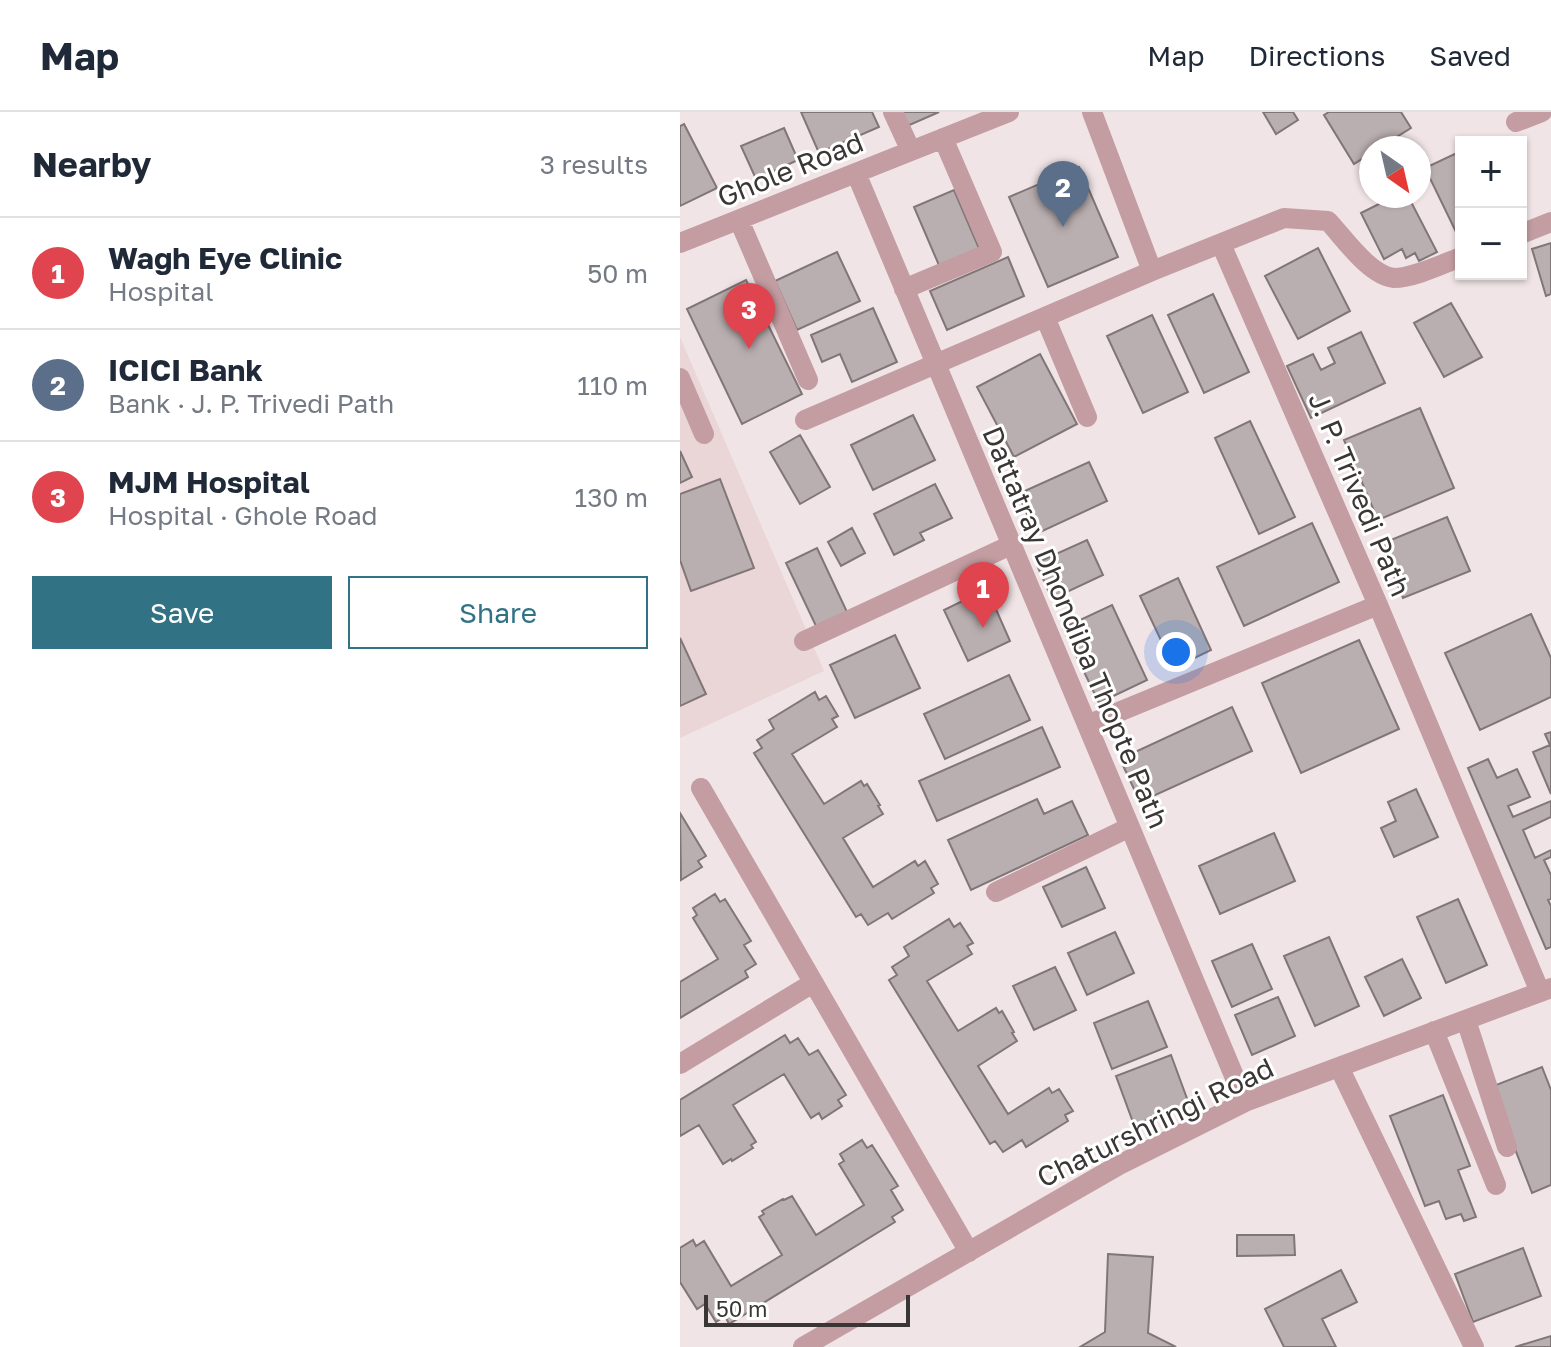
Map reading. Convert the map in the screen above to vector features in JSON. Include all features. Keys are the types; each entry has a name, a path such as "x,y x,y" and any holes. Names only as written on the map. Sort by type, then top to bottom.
{"street":[{"path":"893,112 911,151"},
{"name":"Ghole Road","path":"680,243 1009,112"},
{"path":"1092,112 1152,271"},
{"path":"1516,122 1542,112"},
{"path":"904,289 992,252 943,138"},
{"name":"Dattatray Dhondiba Thopte Path","path":"856,173 1245,1102"},
{"path":"805,420 1152,271 1284,218 1328,221 1369,267 1393,278 1419,273 1455,259"},
{"path":"739,220 808,380"},
{"path":"1527,232 1551,222"},
{"name":"J. P. Trivedi Path","path":"1221,244 1546,990"},
{"path":"1045,317 1087,417"},
{"path":"680,378 704,434"},
{"path":"804,641 1011,545"},
{"path":"1087,725 1378,605"},
{"path":"701,788 969,1252"},
{"path":"996,892 1130,827"},
{"path":"680,1064 813,983"},
{"name":"Chaturshringi Road","path":"805,1347 1119,1165 1245,1102 1546,990"},
{"path":"1466,1020 1507,1147"},
{"path":"1434,1031 1496,1185"},
{"path":"1339,1067 1474,1347"}],"shaded area":[{"path":"680,337 824,671 680,738"}],"building":[{"path":"801,112 872,112 879,127 819,153"},
{"path":"898,112 939,112 905,127"},
{"path":"1263,112 1293,112 1298,120 1276,134"},
{"path":"1329,112 1401,112 1411,128 1398,136 1359,136 1359,161 1354,164 1324,115"},
{"path":"684,124 717,188 680,206 680,126"},
{"path":"784,128 798,160 756,179 741,146"},
{"path":"1455,154 1455,230 1431,180 1431,165"},
{"path":"1079,167 1118,257 1048,287 1009,197"},
{"path":"954,190 981,253 941,270 914,207"},
{"path":"1371,208 1414,208 1437,252 1419,261 1415,253 1406,258 1402,249 1384,259 1361,213"},
{"path":"1551,243 1551,294 1546,296 1532,249"},
{"path":"1318,248 1350,311 1298,339 1265,276"},
{"path":"837,252 860,301 797,330 775,281"},
{"path":"1008,257 1024,296 947,330 930,291"},
{"path":"746,280 802,394 742,424 687,309"},
{"path":"1213,294 1249,372 1204,393 1168,315"},
{"path":"1451,303 1482,357 1444,377 1414,323"},
{"path":"873,308 897,362 852,382 840,354 822,362 811,335"},
{"path":"1152,315 1188,392 1143,413 1107,336"},
{"path":"1361,332 1385,383 1311,418 1287,366 1313,354 1321,370 1335,363 1328,348"},
{"path":"1040,354 1077,424 1014,457 977,387"},
{"path":"1420,408 1454,488 1378,520 1344,440"},
{"path":"913,415 935,460 873,490 851,445"},
{"path":"1250,421 1295,517 1259,534 1215,438"},
{"path":"800,435 830,487 800,504 770,452"},
{"path":"680,451 692,477 680,483"},
{"path":"1089,462 1107,501 1036,534 1018,494"},
{"path":"720,479 754,568 691,591 680,560 680,494"},
{"path":"935,484 952,518 920,533 924,540 894,555 874,514"},
{"path":"1447,517 1470,571 1403,598 1381,544"},
{"path":"1312,523 1339,582 1244,626 1217,567"},
{"path":"852,528 865,553 841,566 828,542"},
{"path":"1087,540 1103,575 1052,599 1036,563"},
{"path":"817,548 847,612 816,626 786,563"},
{"path":"1178,578 1211,650 1174,668 1140,596"},
{"path":"987,589 1010,641 968,661 944,610"},
{"path":"1112,605 1147,680 1099,703 1063,628"},
{"path":"1531,614 1551,658 1551,697 1480,730 1445,653"},
{"path":"895,635 920,688 855,718 830,665"},
{"path":"680,638 706,694 680,706"},
{"path":"1359,640 1399,729 1301,773 1262,683"},
{"path":"1009,675 1030,720 945,759 924,714"},
{"path":"815,692 819,700 826,696 838,716 832,719 837,727 792,754 824,804 861,781 864,786 867,784 880,805 883,814 843,838 873,887 915,861 918,866 925,861 938,884 931,888 934,893 892,919 888,913 868,925 861,914 856,917 754,753 762,748 757,740 774,729 769,720"},
{"path":"1232,707 1252,751 1140,802 1120,759"},
{"path":"1042,727 1060,767 937,821 919,781"},
{"path":"1551,732 1551,794 1533,752 1550,745 1545,734"},
{"path":"1488,759 1497,778 1517,769 1530,797 1508,806 1513,817 1551,801 1551,817 1523,830 1535,858 1551,850 1551,857 1544,860 1551,875 1551,899 1548,900 1551,906 1551,947 1546,949 1468,768"},
{"path":"1416,789 1438,837 1394,857 1381,828 1396,821 1388,802"},
{"path":"1037,799 1044,814 1072,801 1088,835 971,890 948,840"},
{"path":"680,813 706,856 698,861 702,867 681,880"},
{"path":"1274,833 1295,881 1220,914 1199,866"},
{"path":"1086,867 1105,908 1062,927 1043,887"},
{"path":"715,894 720,902 725,899 751,941 744,945 756,964 745,971 748,977 680,1018 680,982 718,959 693,918 697,915 693,908"},
{"path":"1458,899 1487,965 1446,983 1417,917"},
{"path":"949,919 954,927 960,923 973,943 967,946 972,954 927,981 958,1031 996,1008 999,1013 1002,1011 1017,1041 978,1066 1008,1114 1049,1088 1052,1093 1059,1089 1073,1111 1065,1115 1068,1121 1026,1147 1022,1140 1003,1152 995,1141 990,1144 889,980 897,975 892,967 909,956 904,947"},
{"path":"1115,932 1134,973 1087,995 1068,953"},
{"path":"1329,937 1359,1006 1315,1026 1284,956"},
{"path":"1252,944 1272,989 1232,1007 1212,961"},
{"path":"1402,959 1421,998 1384,1016 1365,977"},
{"path":"1055,967 1076,1010 1034,1030 1013,986"},
{"path":"1278,997 1295,1036 1252,1055 1235,1015"},
{"path":"1148,1001 1167,1047 1112,1069 1094,1023"},
{"path":"785,1035 790,1043 798,1038 809,1055 818,1050 846,1095 838,1100 842,1106 822,1119 819,1113 811,1118 784,1074 733,1105 756,1142 751,1145 753,1148 732,1161 723,1164 699,1125 680,1136 680,1100"},
{"path":"1171,1055 1189,1104 1134,1125 1116,1076"},
{"path":"1542,1067 1551,1090 1551,1185 1532,1193 1491,1087"},
{"path":"1443,1095 1470,1166 1458,1170 1476,1217 1464,1221 1461,1214 1446,1219 1439,1201 1425,1206 1390,1116"},
{"path":"862,1140 867,1148 872,1145 898,1186 891,1190 903,1210 892,1217 895,1222 729,1324 725,1316 716,1322 705,1304 697,1309 680,1282 680,1248 693,1240 696,1246 704,1241 731,1286 782,1255 759,1217 764,1214 762,1211 792,1196 816,1235 864,1205 839,1164 844,1161 840,1154"},
{"path":"1237,1235 1294,1235 1295,1255 1237,1256"},
{"path":"1523,1248 1541,1296 1473,1322 1455,1274"},
{"path":"1108,1254 1153,1257 1148,1333 1176,1347 1080,1347 1105,1332"},
{"path":"1341,1270 1357,1302 1322,1319 1336,1347 1284,1347 1265,1309"},
{"path":"1551,1336 1551,1347 1515,1347"}],"place":[{"name":"ICICI Bank","path":"1063,227"},
{"name":"MJM Hospital","path":"749,349"},
{"name":"Wagh Eye Clinic","path":"983,628"}]}
